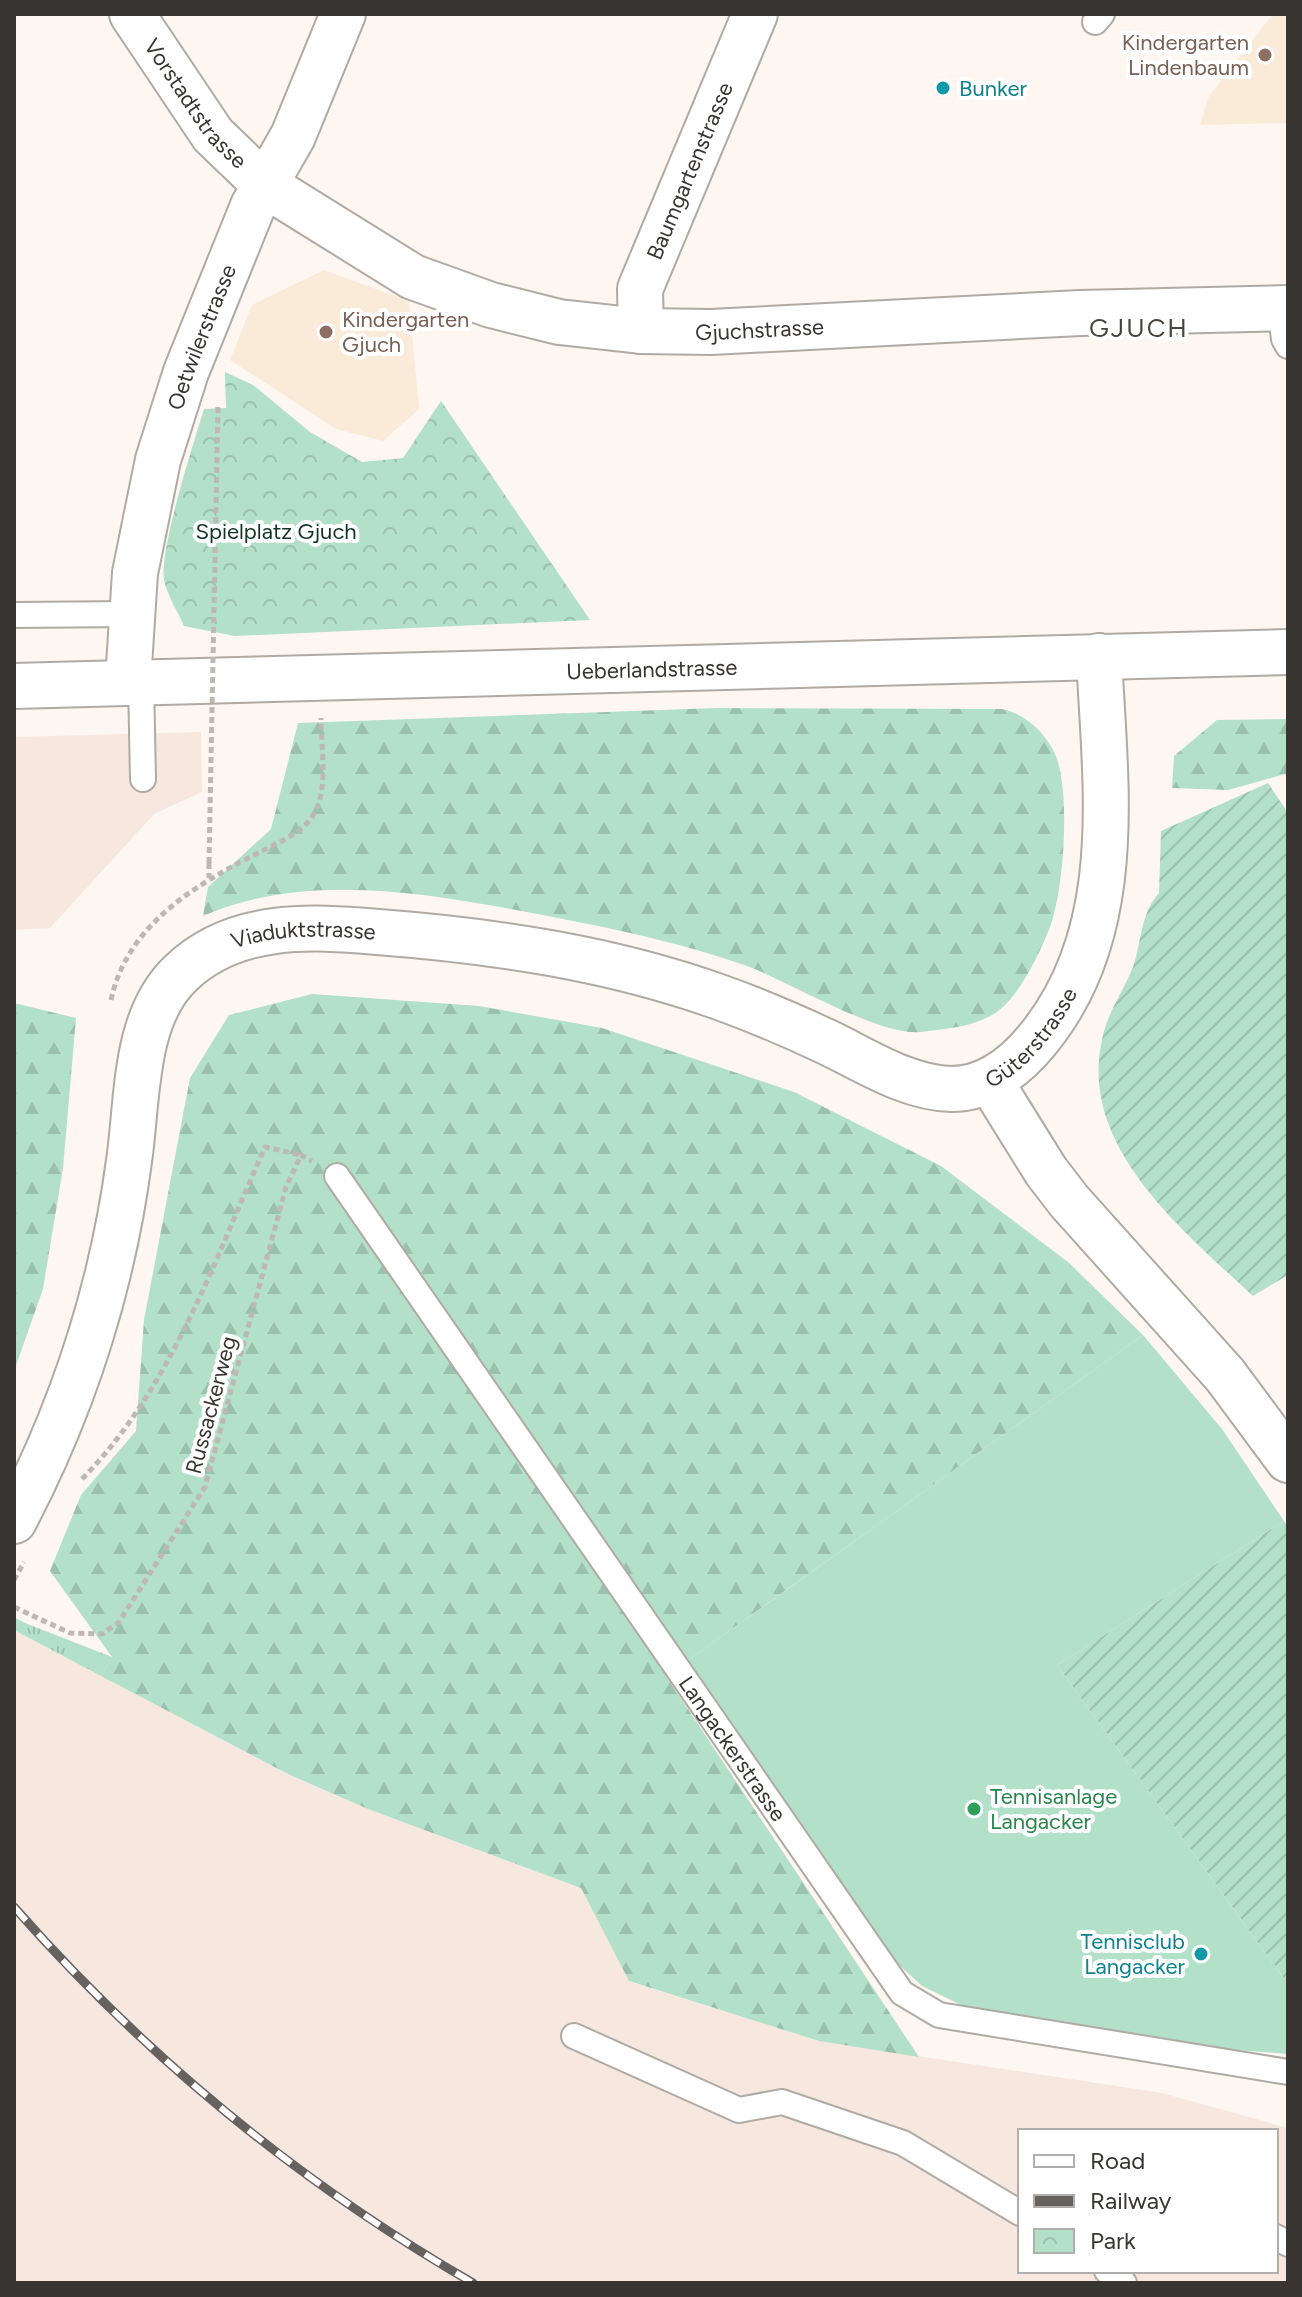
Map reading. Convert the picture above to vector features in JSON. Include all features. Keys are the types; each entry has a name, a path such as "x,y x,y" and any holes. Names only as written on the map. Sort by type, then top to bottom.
{"street":[{"name":"Vorstadtstrasse","path":"132,14 213,135 265,185"},
{"name":"Oetwilerstrasse","path":"135,681 132,614 141,533 158,460 186,372 253,206 293,136 343,14"},
{"name":"Baumgartenstrasse","path":"641,331 640,289 755,14"},
{"name":"Gjuchstrasse","path":"265,185 413,277 491,305 545,319 641,331 711,332 1080,313 1285,320"},
{"name":"Ueberlandstrasse","path":"14,686 1288,652"},
{"name":"Güterstrasse","path":"1099,656 1106,819 1100,902 1078,972 1062,1004 1024,1056 990,1081 1046,1171 1069,1201 1225,1375 1288,1460"},
{"name":"Viaduktstrasse","path":"14,1521 64,1412 95,1324 120,1220 143,1051 155,1009 180,973 224,944 283,929 319,927 538,949 656,977 720,997 891,1073 931,1086 952,1089 990,1081"}],"lane":[{"path":"14,615 132,614"},
{"path":"135,681 143,779"},
{"name":"Langackerstrasse","path":"337,1176 902,1993 920,2006 955,2018 1288,2072"},
{"path":"574,2036 739,2110 782,2102 903,2143 1018,2212"}],"path":[{"path":"218,405 209,878 296,833 314,814 322,789 321,713"},
{"path":"76,1485 133,1421 192,1312 265,1147 301,1155 337,1176"},
{"name":"Russackerweg","path":"14,1607 70,1633 102,1634 119,1622 197,1501 205,1487 286,1187 301,1155"}],"shaded area":[{"name":"Kindergarten Lindenbaum","path":"1273,14 1288,14 1288,123 1200,125 1209,96"},
{"name":"Kindergarten Gjuch","path":"324,270 409,301 419,409 383,441 336,429 230,360 252,305"},
{"path":"201,732 202,792 154,814 50,928 14,930 14,737"},
{"path":"14,1630 290,1775 368,1809 581,1888 630,1982 819,2041 1162,2093 1288,2128 1288,2283 14,2283"}],"green space":[{"name":"Spielplatz Gjuch","path":"225,372 253,385 310,432 362,462 403,458 441,401 590,620 235,636 184,626 164,580 167,545 204,409 226,408"},
{"path":"717,708 1002,709 1019,715 1040,731 1055,754 1063,791 1064,840 1059,889 1050,927 1041,947 1025,979 1005,1005 987,1018 965,1025 920,1032 903,1031 859,1017 747,966 698,950 573,921 418,894 374,890 286,893 244,902 203,916 208,887 271,829 298,723"},
{"path":"1288,719 1288,778 1285,774 1228,790 1172,788 1174,756 1217,720"},
{"path":"1268,783 1288,813 1288,1275 1253,1296 1197,1244 1143,1184 1121,1151 1106,1116 1099,1079 1104,1030 1133,967 1148,910 1159,893 1161,831"},
{"path":"312,994 479,1006 602,1028 794,1092 941,1166 1068,1262 1143,1335 666,1676 919,2057 819,2041 629,1981 581,1888 368,1809 290,1775 101,1676 112,1657 50,1571 81,1495 136,1431 144,1320 190,1078 229,1015"},
{"path":"14,1003 76,1018 63,1168 43,1289 14,1371"},
{"name":"Tennisanlage Langacker","path":"1143,1335 1222,1429 1284,1521 1057,1665 1288,1984 1288,2054 1223,2049 967,2008 922,1986 885,1952 687,1661"},
{"path":"1284,1521 1288,1527 1288,1984 1057,1665"},
{"path":"14,1617 112,1657 101,1676 14,1630"}],"railway":[{"path":"14,1907 117,2015 228,2114 347,2203 473,2283"}],"place":[{"name":"Kindergarten Lindenbaum","path":"1265,55"},
{"name":"Bunker","path":"943,88"},
{"name":"Kindergarten Gjuch","path":"326,332"},
{"name":"Tennisanlage Langacker","path":"974,1809"},
{"name":"Tennisclub Langacker","path":"1201,1954"}],"district":[{"name":"GJUCH","path":"1139,328"}]}
